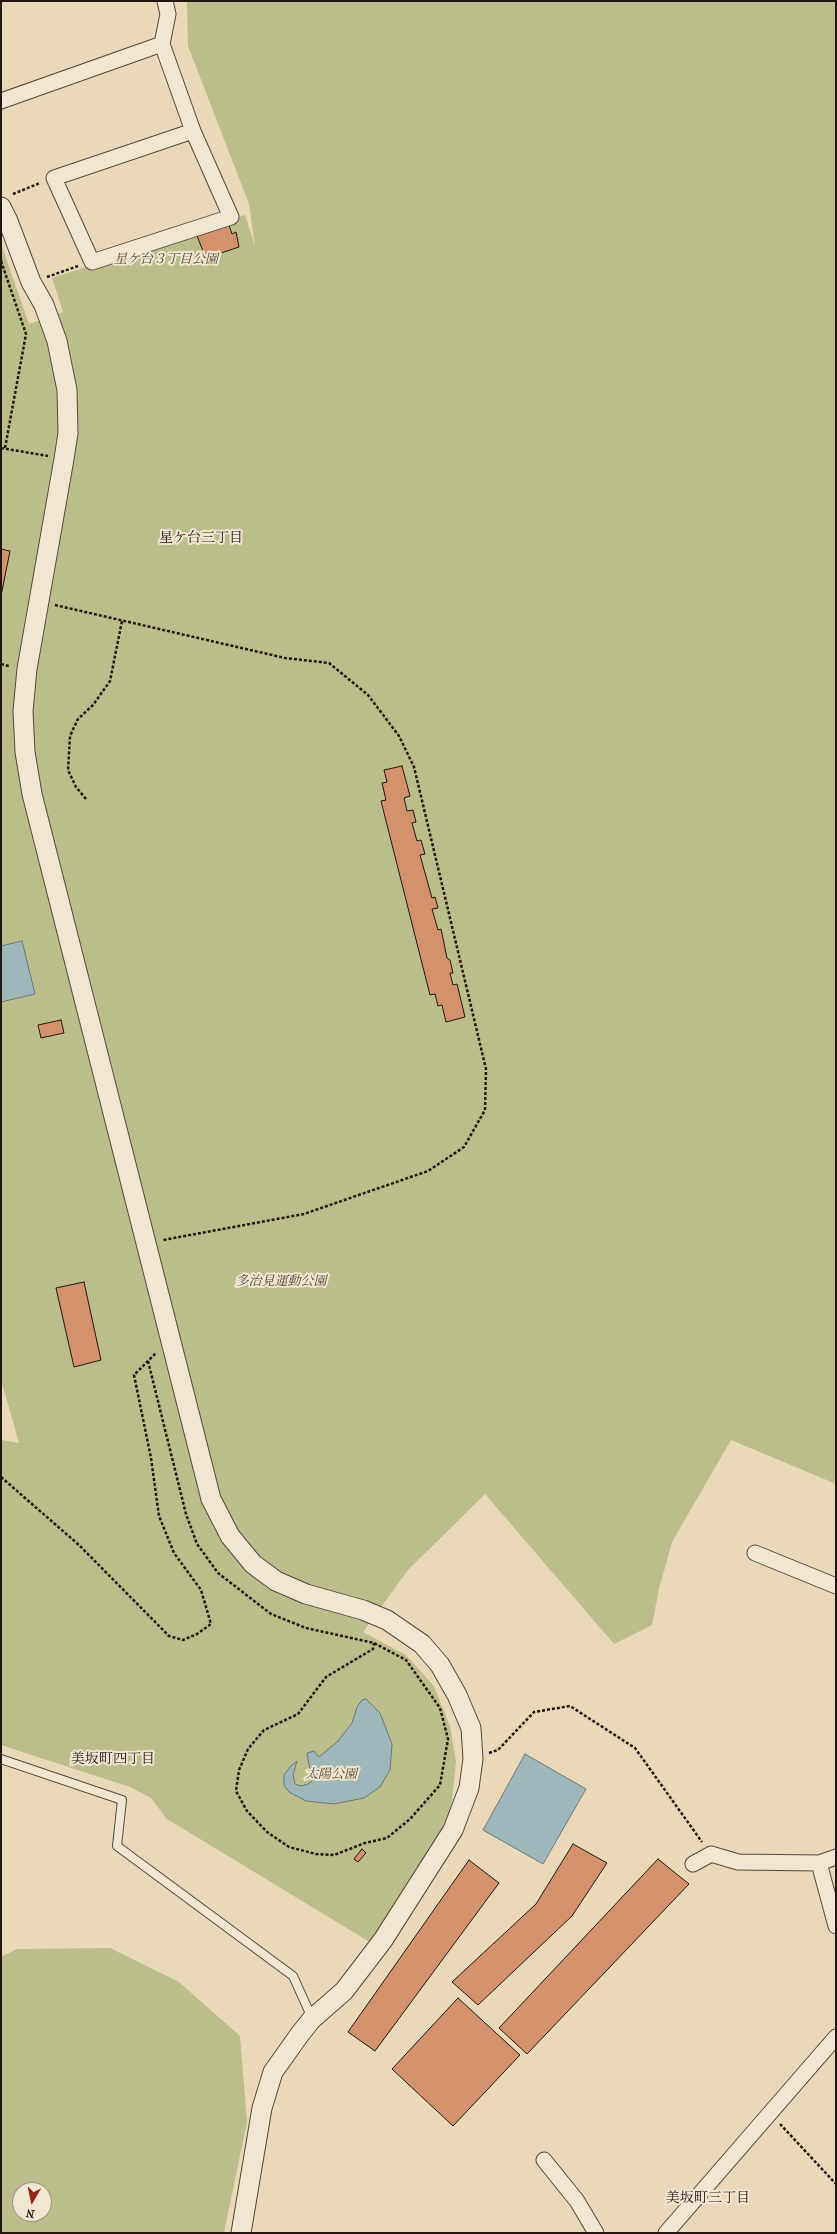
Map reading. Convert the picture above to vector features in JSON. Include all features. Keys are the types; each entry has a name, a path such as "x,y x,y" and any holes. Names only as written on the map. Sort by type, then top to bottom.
{"street":[{"path":"165,1 168,14 162,44 193,130 231,217 92,262 54,178 193,130"},
{"path":"1,101 162,44"},
{"path":"4,202 8,221 30,282 44,305 57,341 67,390 68,433 27,669 23,711 25,752 31,787 147,1242 170,1342 211,1499 230,1536 253,1564 276,1581 306,1594 363,1610 387,1620 422,1644 440,1665 457,1695 471,1728 473,1759 469,1788 453,1830 383,1940 344,1991 312,2019 273,2072 262,2108 241,2233"},
{"path":"755,1553 836,1586"},
{"path":"693,1864 710,1854 738,1862 819,1863 836,1857"},
{"path":"819,1863 836,1926"},
{"path":"666,2233 836,2037"},
{"path":"544,2160 577,2201 596,2233"}],"lane":[{"path":"1,1759 122,1800 117,1846 294,1976 312,2019"}],"path":[{"path":"4,202 54,178"},
{"path":"1,262 26,334 5,448"},
{"path":"30,282 92,262"},
{"path":"1,448 64,459"},
{"path":"39,601 285,658 329,663 368,695 399,736 414,767 486,1069 485,1110 464,1147 428,1171 304,1214 147,1242"},
{"path":"86,799 76,787 68,770 70,736 78,719 93,705 110,681 122,621"},
{"path":"1,1477 79,1544 170,1636 183,1640 197,1634 211,1624 201,1590 174,1553 159,1516 151,1458 134,1375 170,1342"},
{"path":"148,1361 186,1514 197,1544 218,1573 271,1614 306,1628 374,1643 406,1660 440,1708 448,1739 440,1785 418,1812 388,1838 365,1843 334,1855 316,1854 289,1847 267,1832 252,1816 236,1791 239,1770 248,1749 264,1730 298,1714 326,1677 373,1649 374,1643"},
{"path":"473,1759 498,1750 534,1712 570,1706 635,1748 710,1854"},
{"path":"769,2113 836,2184"}],"green space":[{"path":"187,1 836,1 836,1484 731,1440 672,1542 659,1589 652,1625 614,1644 485,1494 408,1570 363,1632 406,1655 434,1686 450,1726 456,1761 450,1820 373,1944 167,1819 151,1798 130,1787 1,1745 1,1440 19,1443 1,1380 1,244 29,324 63,312 52,278 245,215 255,246 249,204 188,46"},
{"path":"110,1948 179,1982 240,2036 247,2122 224,2233 1,2233 1,1957 17,1949"}],"water":[{"path":"22,941 35,994 1,1002 1,946"},
{"path":"366,1699 380,1713 392,1744 390,1770 380,1787 364,1798 334,1804 306,1801 289,1792 284,1785 284,1775 291,1766 297,1761 293,1775 295,1784 301,1786 312,1781 307,1753 314,1751 319,1757 338,1741 352,1723 357,1707 362,1700"},
{"path":"525,1754 586,1789 543,1864 483,1830"}],"building":[{"path":"229,225 232,234 236,232 239,247 215,255 214,253 205,256 197,236"},
{"path":"1,549 10,551 1,596"},
{"path":"402,766 410,796 404,798 407,811 413,810 416,822 412,823 417,841 421,840 425,854 420,855 432,898 435,897 438,908 432,909 438,930 441,929 447,958 450,960 453,973 450,973 453,985 457,984 465,1017 446,1022 442,1005 438,1006 435,994 430,995 381,801 386,800 382,783 387,782 384,770"},
{"path":"61,1020 64,1033 41,1038 38,1025"},
{"path":"84,1282 101,1360 74,1367 56,1288"},
{"path":"573,1844 607,1863 572,1916 478,2005 452,1982 536,1904"},
{"path":"362,1849 366,1853 358,1862 354,1859"},
{"path":"658,1859 689,1884 527,2054 499,2028"},
{"path":"469,1860 499,1883 375,2051 348,2032"},
{"path":"458,1998 520,2055 453,2126 392,2069"}],"district":[{"name":"星ケ台三丁目","path":"201,539"},
{"name":"美坂町四丁目","path":"113,1760"},
{"name":"美坂町三丁目","path":"708,2199"}],"park label":[{"name":"星ケ台３丁目公園","path":"166,260"},
{"name":"多治見運動公園","path":"281,1282"},
{"name":"太陽公園","path":"331,1775"}]}
